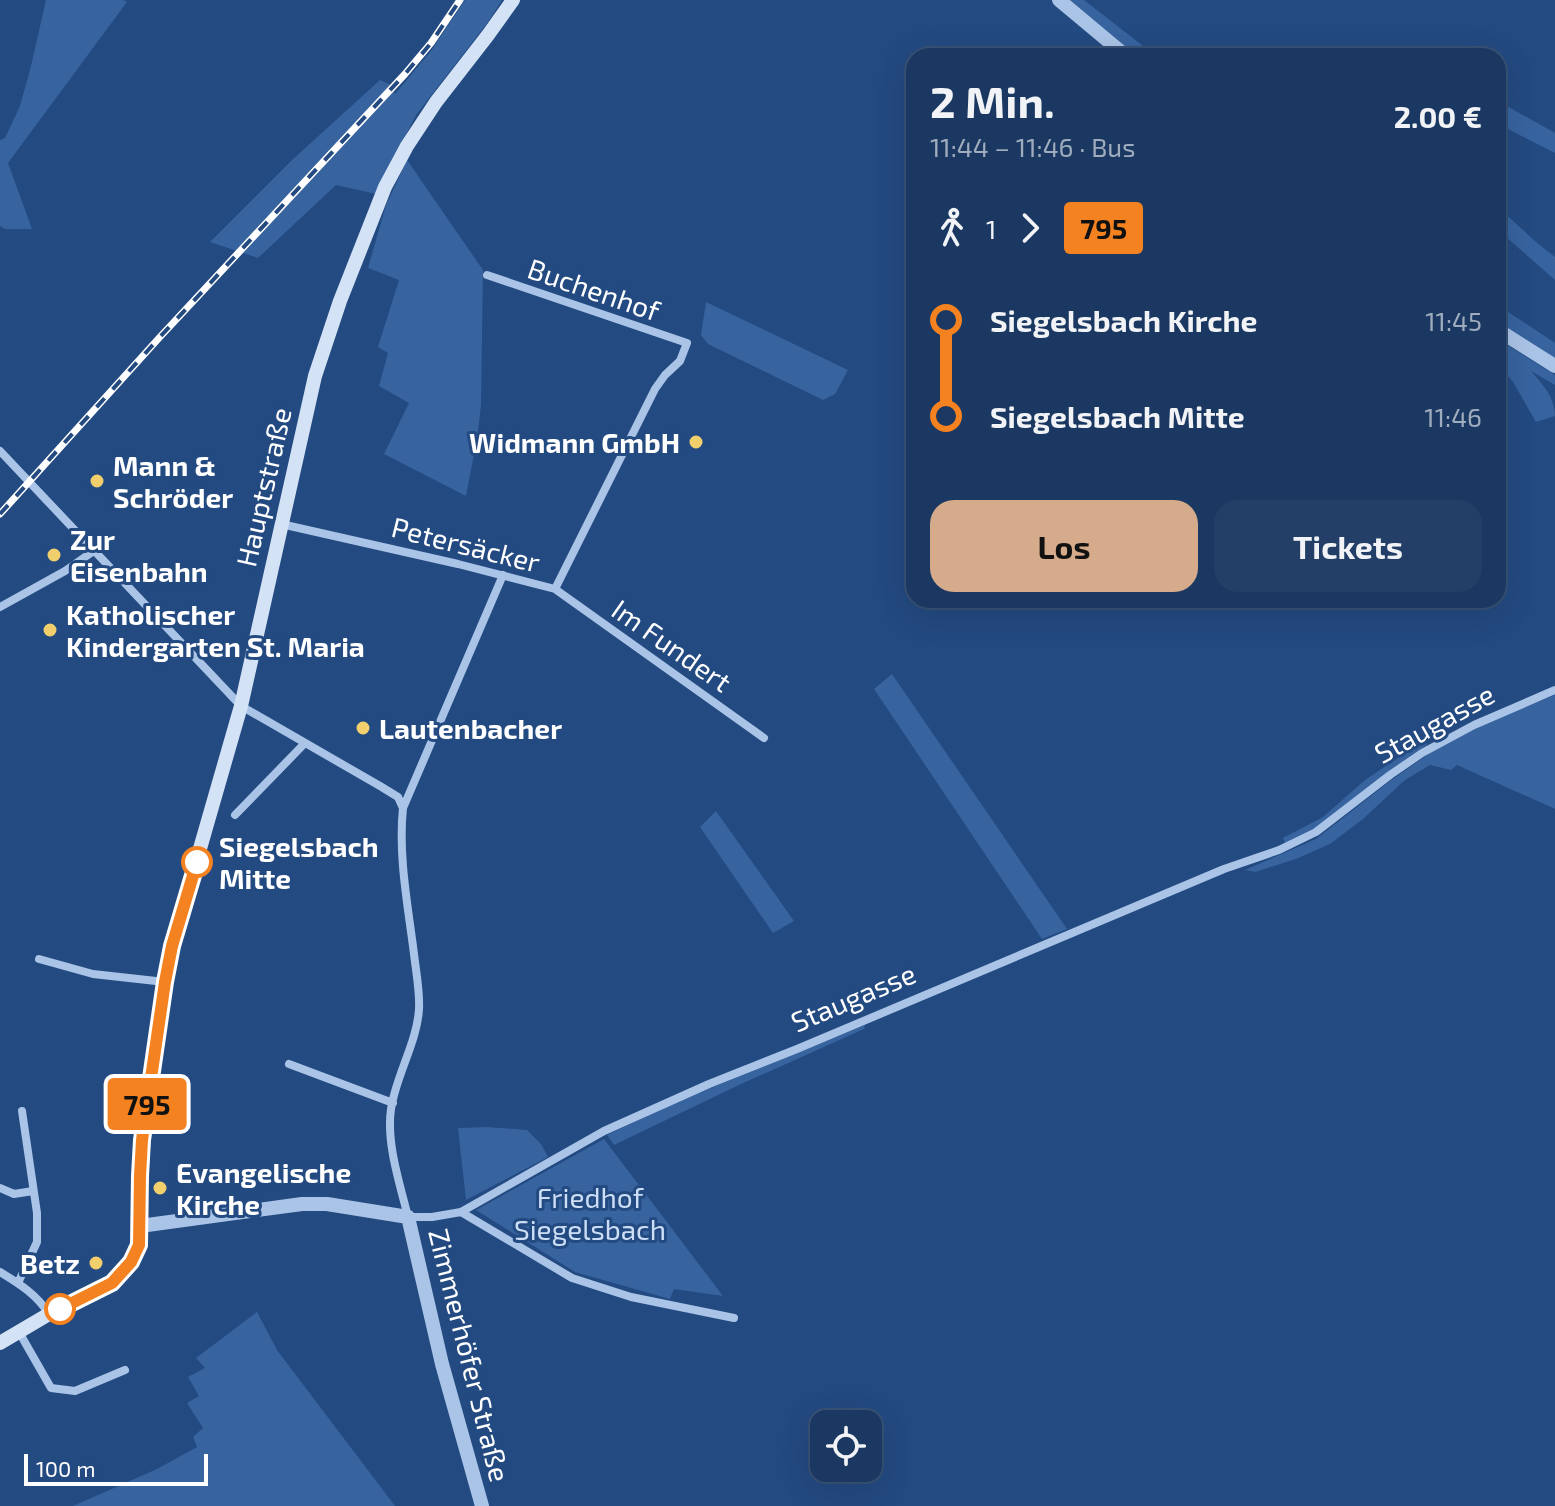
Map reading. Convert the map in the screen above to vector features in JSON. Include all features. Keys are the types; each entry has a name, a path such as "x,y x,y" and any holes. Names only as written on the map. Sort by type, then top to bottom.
{"main road":[{"name":"Hauptstraße","path":"0,1343 49,1314 112,1283 131,1262 139,1245 142,1140 173,941 241,706 315,376 385,187 436,102 513,0"}],"street":[{"path":"1059,0 1116,48"},
{"name":"Buchenhof","path":"487,275 687,343"},
{"path":"1506,335 1555,366"},
{"name":"Petersäcker","path":"281,524 555,589 655,389 680,361 687,343"},
{"path":"0,451 241,706 389,791 398,797 403,808"},
{"path":"0,607 65,571 95,550"},
{"path":"408,1217 390,1135 398,1079 419,1010 404,875 403,808 503,575"},
{"name":"Im Fundert","path":"555,589 764,738"},
{"name":"Staugasse","path":"140,1226 302,1204 327,1204 408,1217 461,1212 604,1131 709,1084 1195,881 1279,850 1316,832 1422,753 1474,725 1555,690"},
{"path":"235,815 305,743"},
{"path":"39,959 93,974 165,982"},
{"path":"289,1064 393,1103"},
{"path":"18,1283 37,1242 37,1213 22,1111"},
{"path":"0,1188 14,1194 33,1191"},
{"path":"461,1212 572,1278 631,1297 734,1318"},
{"name":"Zimmerhöfer Straße","path":"408,1217 442,1364 482,1506"},
{"path":"0,1272 41,1301 49,1314"},
{"path":"19,1332 51,1388 75,1391 125,1370"}],"green space":[{"path":"46,0 127,2 8,163 32,229 5,229 0,226 0,140 5,138 20,106"},
{"path":"465,0 502,0 416,115 376,194 336,185 258,258 210,242 292,160 380,80 389,84 395,94 431,51"},
{"path":"1070,0 1084,0 1146,48 1127,48"},
{"path":"1506,105 1555,133 1555,153 1506,128"},
{"path":"407,160 483,270 481,405 466,496 384,454 409,403 379,386 388,353 378,347 399,280 368,268 386,205"},
{"path":"1506,214 1555,257 1555,280 1506,237"},
{"path":"706,302 848,370 835,394 823,400 708,344 701,335"},
{"path":"1506,310 1555,343 1555,358 1506,327"},
{"path":"1506,344 1555,375 1555,385 1531,371 1551,397 1555,416 1536,422 1506,374"},
{"path":"892,674 1067,929 1042,939 874,689"},
{"path":"1555,695 1555,809 1457,765 1451,770 1430,765 1405,780 1363,819 1330,844 1255,872 1245,870 1316,839 1430,753 1497,717"},
{"path":"1423,741 1428,744 1316,828 1285,843 1283,838 1323,817 1365,780"},
{"path":"716,811 794,921 773,933 700,827"},
{"path":"865,1025 864,1029 614,1145 607,1135 679,1101"},
{"path":"458,1128 527,1130 541,1144 548,1157 466,1200"},
{"name":"Friedhof Siegelsbach","path":"604,1139 723,1296 674,1289 670,1299 575,1272 476,1210"},
{"path":"257,1312 277,1350 395,1506 73,1506 157,1469 197,1447 193,1437 203,1428 187,1403 199,1396 188,1377 205,1368 196,1358"}],"railway":[{"path":"0,514 405,74 460,0"}],"bus line":[{"name":"795","path":"60,1309 112,1283 131,1262 139,1245 142,1140 165,982 172,946 197,862"}],"place":[{"name":"Widmann GmbH","path":"696,442"},
{"name":"Mann & Schröder","path":"97,481"},
{"name":"Zur Eisenbahn","path":"54,555"},
{"name":"Katholischer Kindergarten St. Maria","path":"50,630"},
{"name":"Lautenbacher","path":"363,728"},
{"name":"Siegelsbach Mitte","path":"197,862"},
{"name":"Evangelische Kirche","path":"160,1188"},
{"name":"Betz","path":"96,1263"}]}
